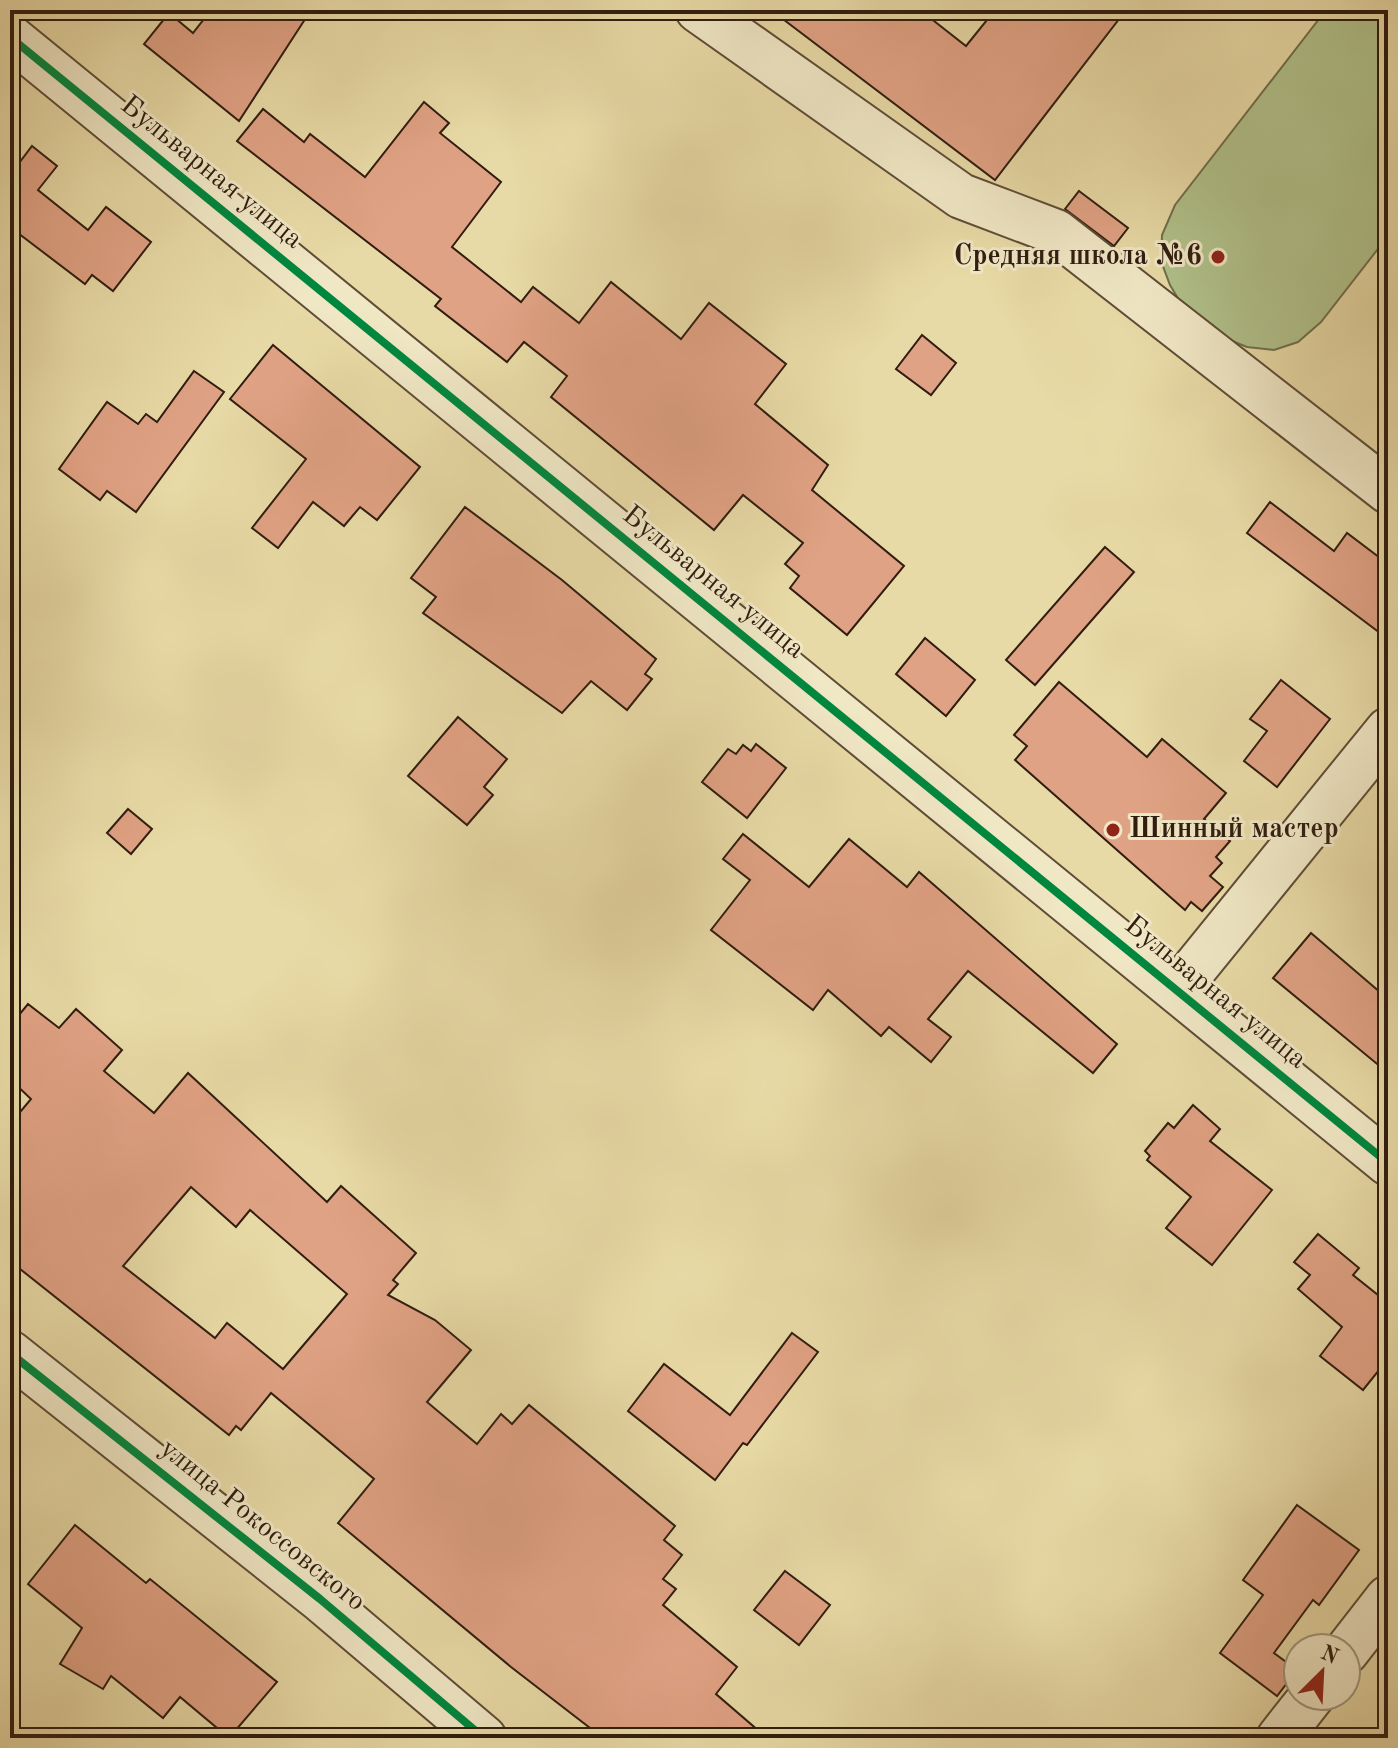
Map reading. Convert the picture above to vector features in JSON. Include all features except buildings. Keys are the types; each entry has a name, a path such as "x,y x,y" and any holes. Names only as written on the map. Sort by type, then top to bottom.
{"street":[{"path":"698,10 961,196 1056,232 1388,491"},
{"name":"Бульварная улица","path":"10,37 1388,1163"},
{"path":"1177,990 1388,730"},
{"name":"улица Рокоссовского","path":"10,1353 320,1599 484,1738"},
{"path":"1362,1632 1388,1598"},
{"path":"1279,1738 1299,1712"}],"green space":[{"path":"1326,10 1388,10 1388,236 1321,322 1298,342 1274,350 1247,347 1220,336 1185,310 1170,285 1161,261 1162,235 1175,205"}],"cycle path":[{"path":"10,37 1388,1163"},
{"path":"10,1353 320,1599 484,1738"}],"place":[{"name":"Средняя школа №6","path":"1218,257"},
{"name":"Шинный мастер","path":"1113,830"}]}
